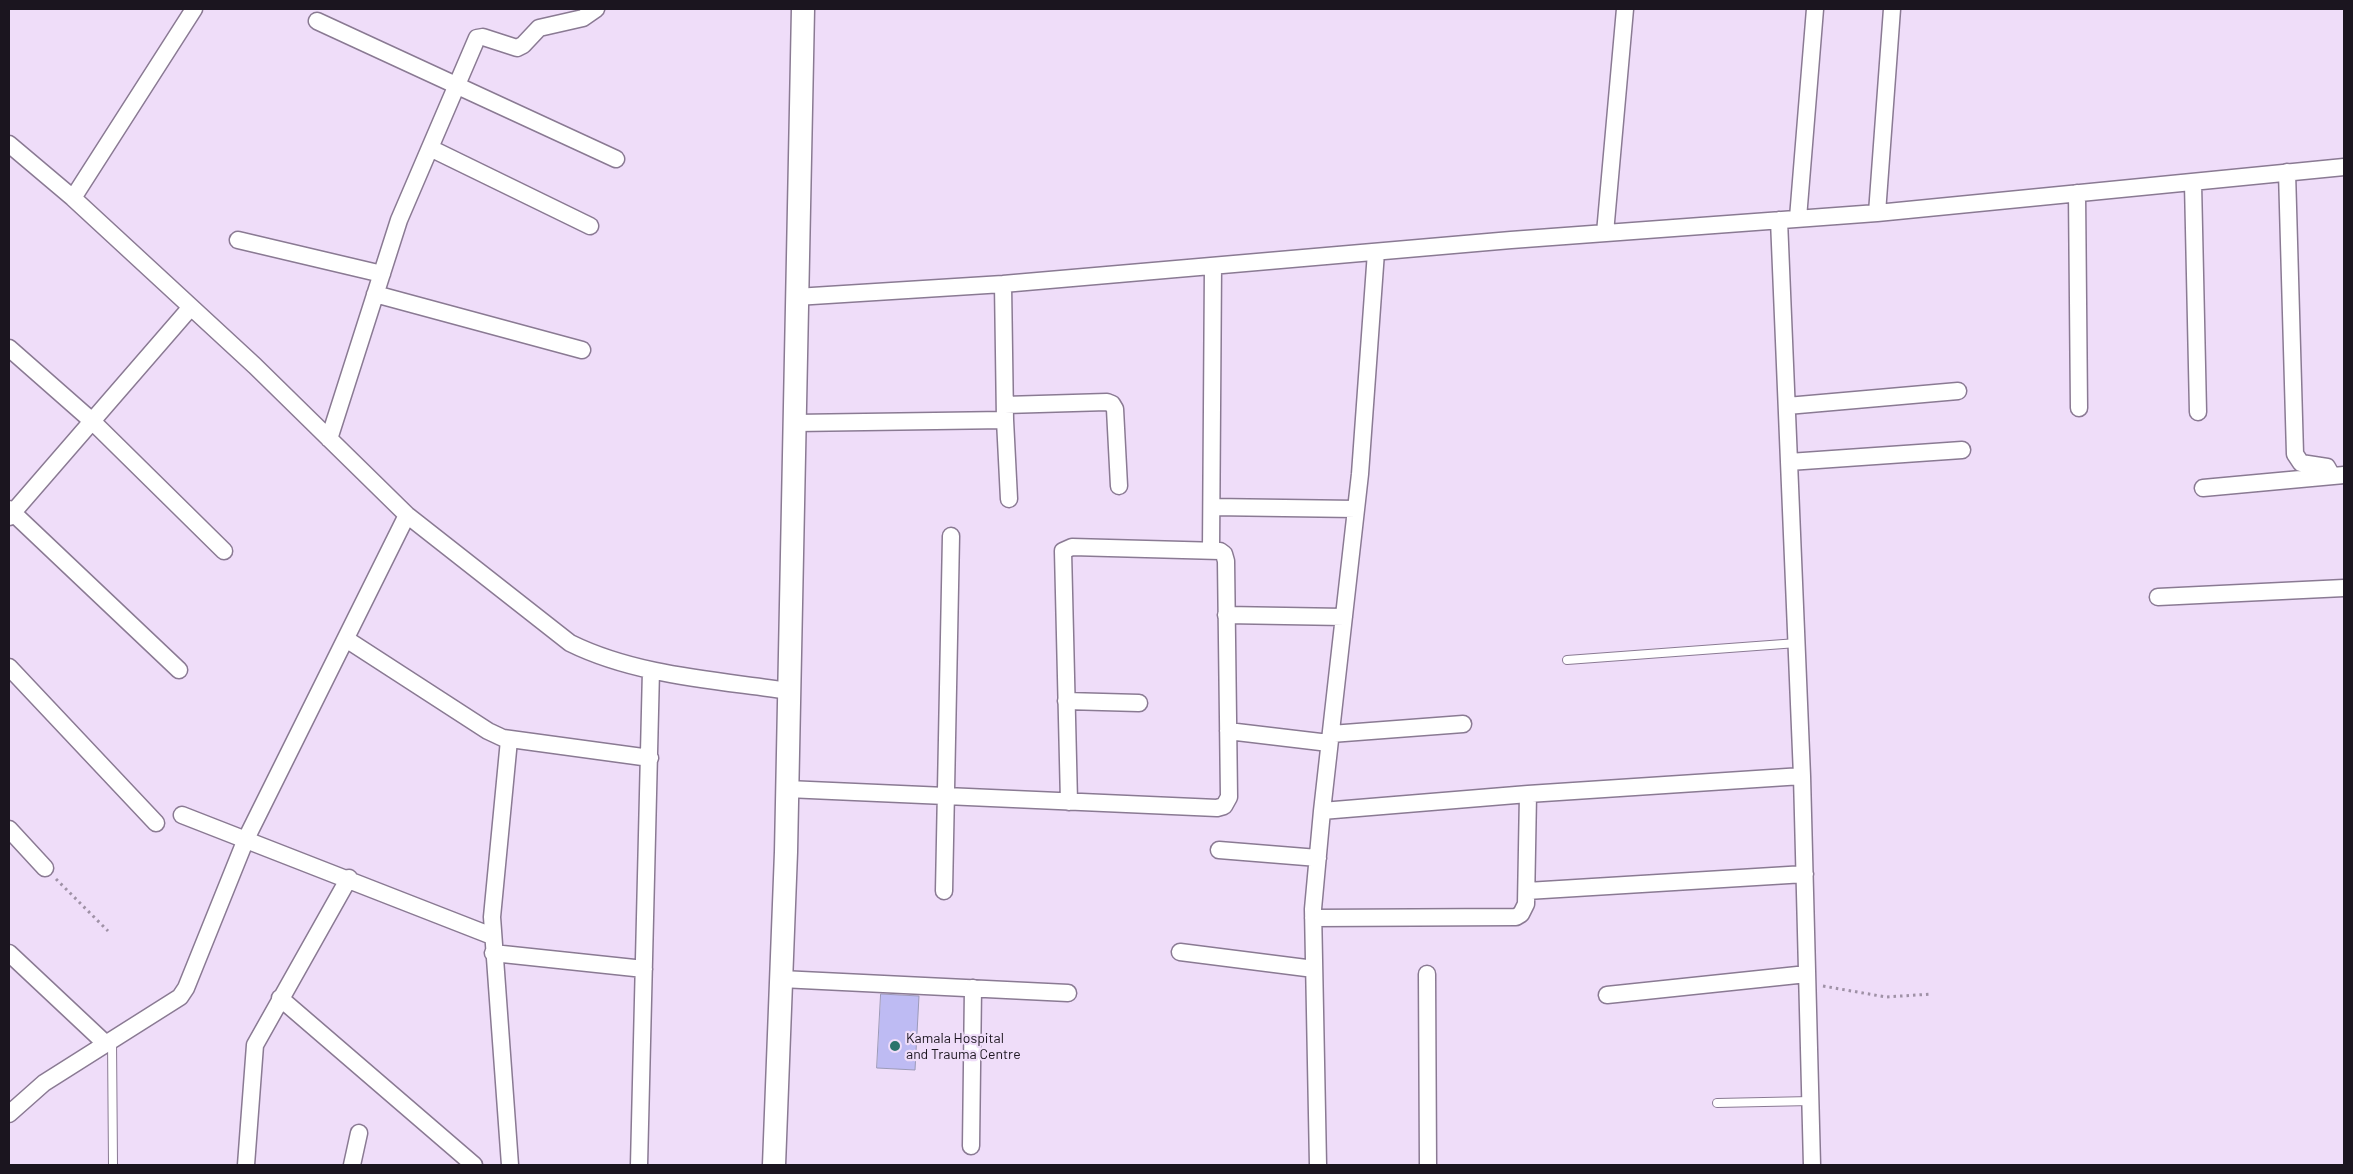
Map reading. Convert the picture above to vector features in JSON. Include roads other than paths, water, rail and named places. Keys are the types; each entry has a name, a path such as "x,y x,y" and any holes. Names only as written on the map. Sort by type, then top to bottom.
{"main road":[{"path":"774,1165 787,789 803,9"}],"street":[{"path":"73,198 194,9"},
{"path":"329,439 399,220 478,38 483,37 517,48 523,46 539,28 583,18 596,9"},
{"path":"1604,233 1625,9"},
{"path":"1798,218 1815,9"},
{"path":"1877,213 1892,9"},
{"path":"316,21 616,159"},
{"path":"9,144 73,198 255,366 407,515 570,642 593,654 626,665 789,691"},
{"path":"430,148 590,226"},
{"path":"796,297 1003,284 1604,233 1877,213 2344,167"},
{"path":"2288,172 2295,454 2301,463 2327,467 2338,475"},
{"path":"2193,183 2198,412"},
{"path":"2077,193 2079,408"},
{"path":"1779,220 1802,776 1812,1165"},
{"path":"238,240 382,274"},
{"path":"1318,1165 1314,918 1322,811 1356,509 1376,252"},
{"path":"1212,550 1213,266"},
{"path":"1003,284 1005,412 1009,499"},
{"path":"376,294 582,350"},
{"path":"179,670 10,513 191,307"},
{"path":"9,348 92,421 224,551"},
{"path":"1787,406 1958,391"},
{"path":"795,423 1005,412 1107,402 1112,404 1115,409 1119,486"},
{"path":"1789,462 1962,450"},
{"path":"2203,488 2338,475"},
{"path":"1212,507 1356,509"},
{"path":"9,1114 44,1083 180,997 246,839 407,515"},
{"path":"944,891 951,536"},
{"path":"787,789 1069,802 1217,808 1224,806 1229,797 1226,561 1224,554 1220,551 1072,547 1063,551 1069,802"},
{"path":"2158,597 2344,588"},
{"path":"1226,615 1344,616"},
{"path":"346,639 488,732 509,740 650,758"},
{"path":"9,666 156,823"},
{"path":"639,1165 651,670"},
{"path":"1066,701 1139,703"},
{"path":"1228,731 1330,738 1463,724"},
{"path":"509,740 492,917 492,936 510,1165"},
{"path":"1322,811 1528,794 1802,776"},
{"path":"1314,918 1516,917 1525,910 1527,891 1528,794"},
{"path":"182,815 348,878 492,936"},
{"path":"9,829 45,868"},
{"path":"1219,850 1318,858"},
{"path":"1527,891 1805,874"},
{"path":"246,1165 255,1045 348,878"},
{"path":"1180,952 1314,969"},
{"path":"9,953 109,1042"},
{"path":"494,954 644,969"},
{"path":"1427,974 1428,1165"},
{"path":"1607,995 1808,978"},
{"path":"781,979 1068,993"},
{"path":"971,1146 972,988"},
{"path":"280,998 474,1165"},
{"path":"352,1165 359,1133"}],"lane":[{"path":"1567,660 1797,643"},
{"path":"109,1042 113,1165"},
{"path":"1717,1103 1810,1100"}],"place":[{"name":"Kamala Hospital and Trauma Centre","path":"895,1046"}]}
